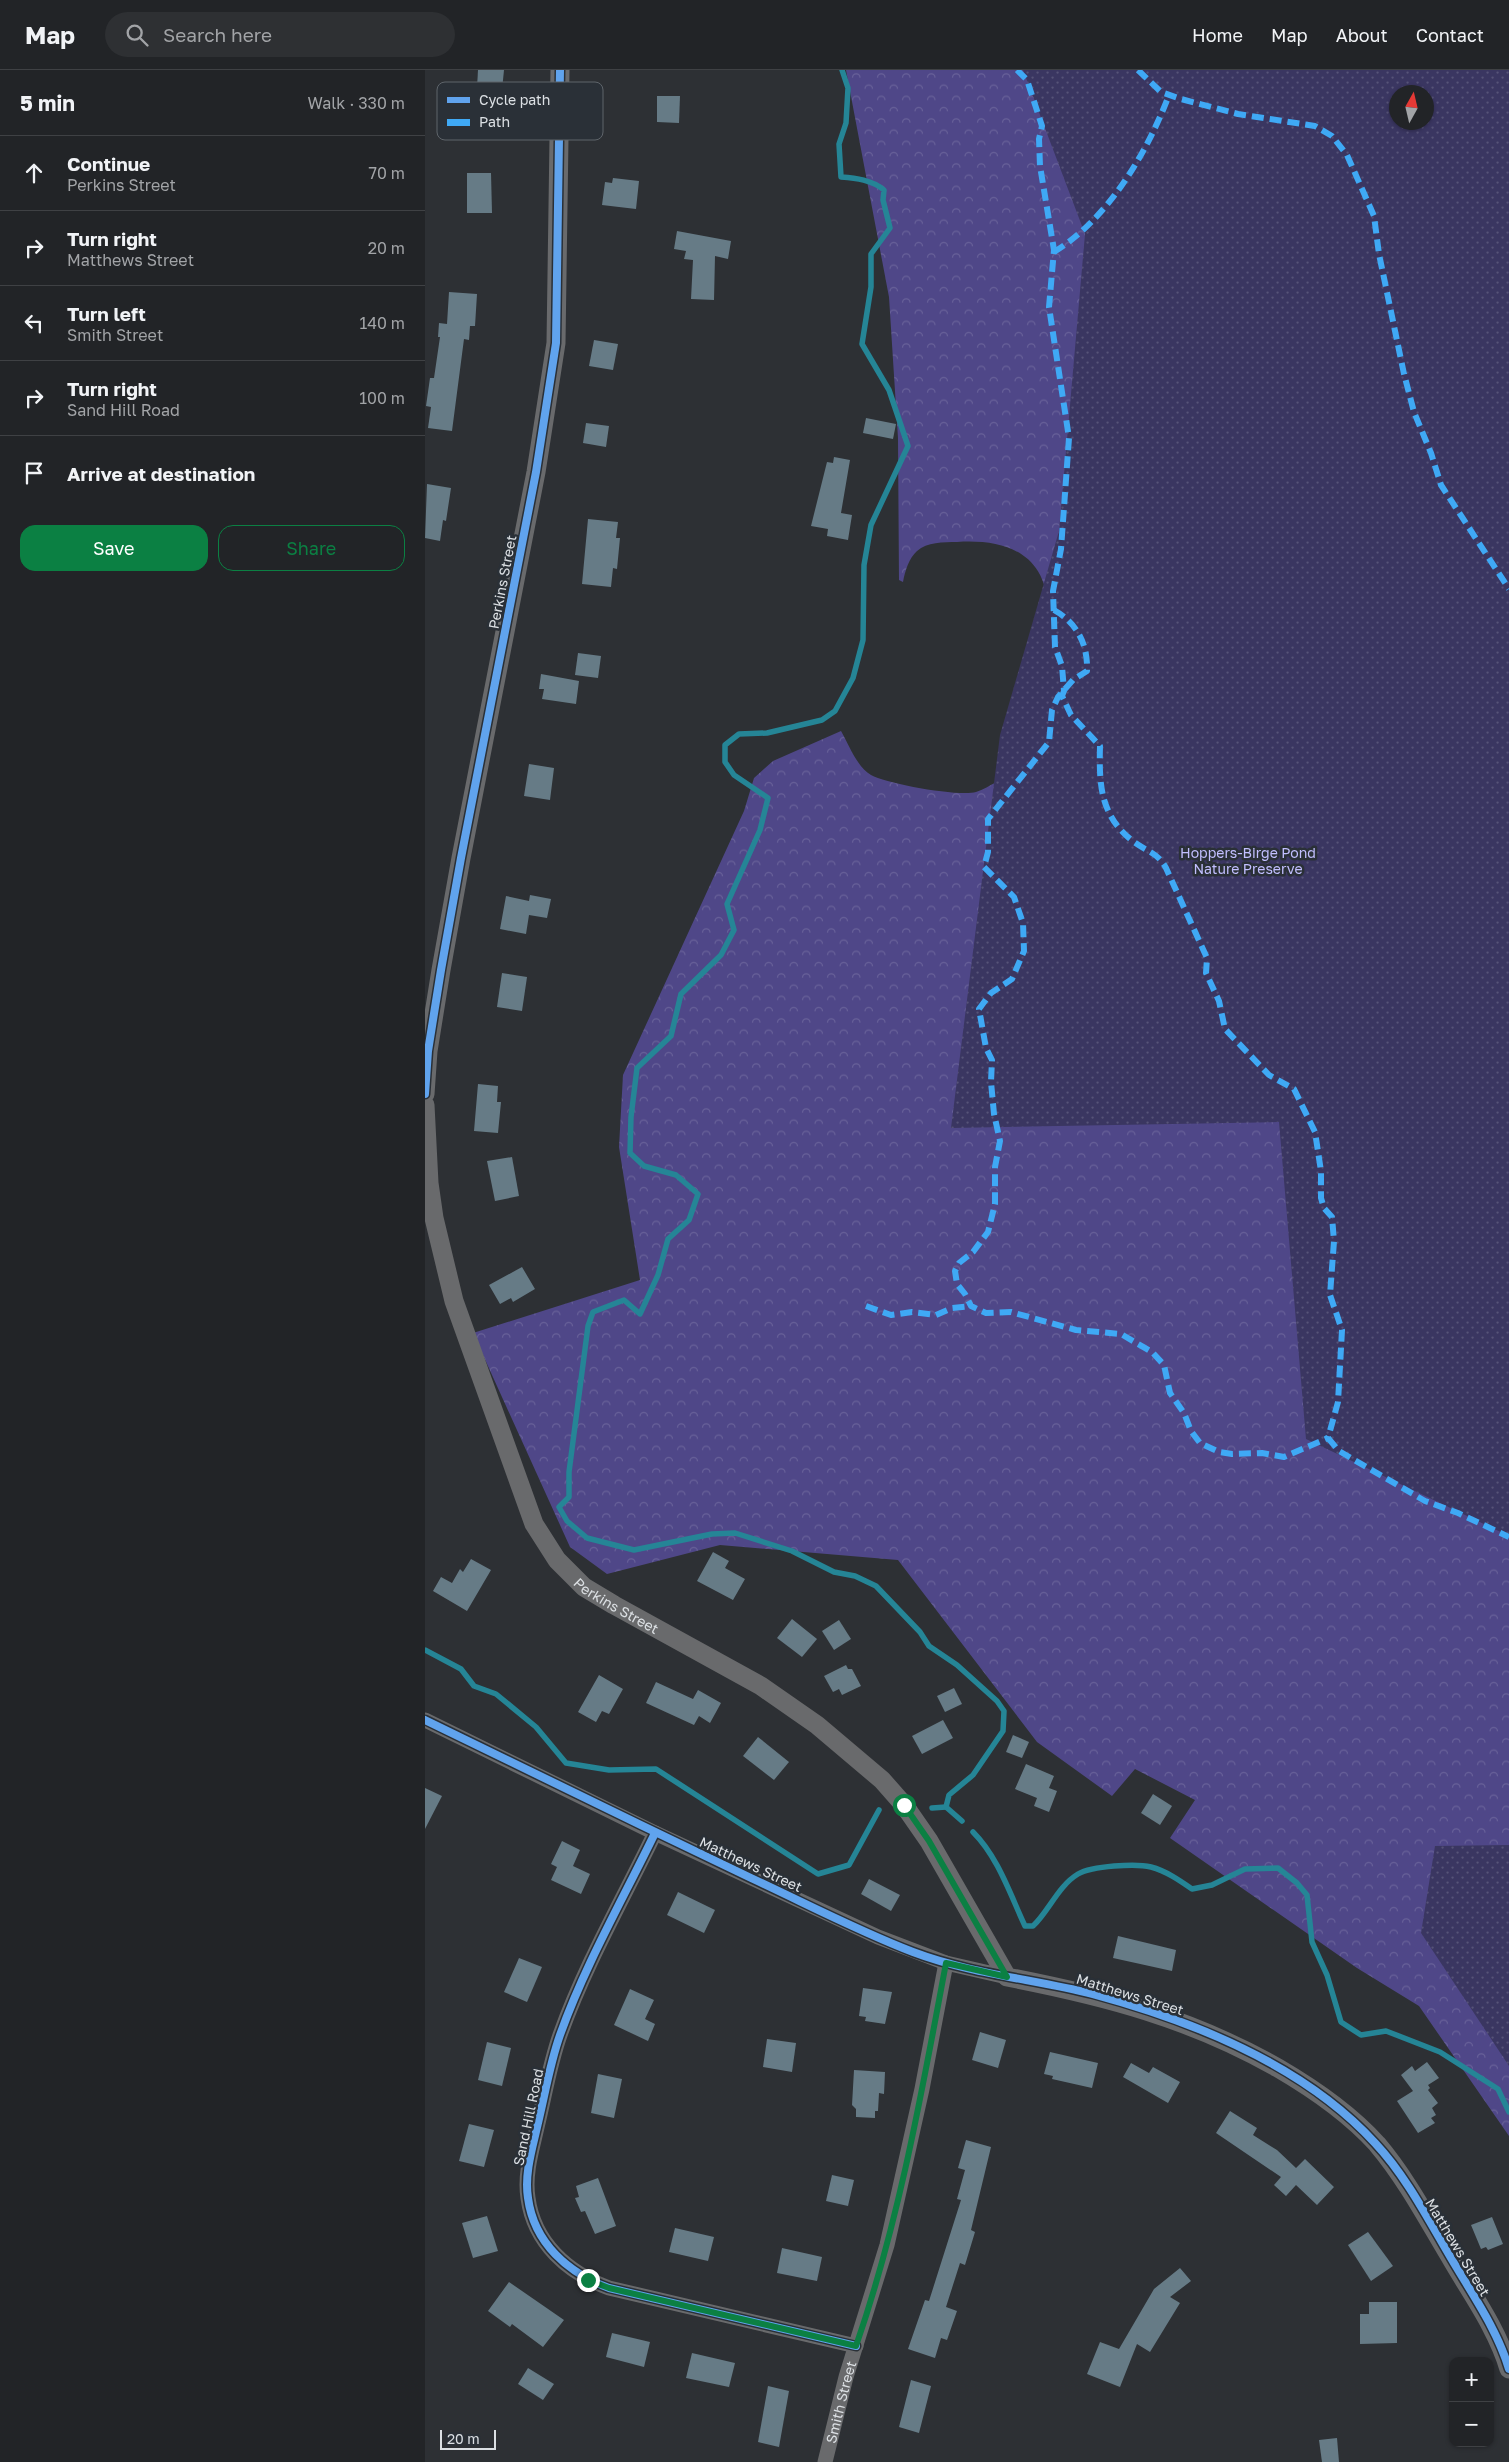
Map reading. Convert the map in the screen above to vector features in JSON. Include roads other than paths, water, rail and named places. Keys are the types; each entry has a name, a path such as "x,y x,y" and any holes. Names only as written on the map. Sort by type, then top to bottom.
{"street":[{"name":"Perkins Street","path":"425,1094 431,1029 457,877 536,472 556,342 559,140"},
{"name":"Perkins Street","path":"425,1105 425,1137 431,1200 443,1262 454,1301 534,1524 557,1560 583,1586 761,1686 817,1725 882,1780 904,1805 929,1841 1007,1977"},
{"name":"Matthews Street","path":"425,1720 655,1833 878,1937 946,1963 1093,1994 1165,2016 1237,2045 1306,2084 1351,2119 1377,2145 1432,2226 1501,2344 1509,2369"},
{"name":"Sand Hill Road","path":"655,1833 573,2002 560,2037 528,2170 527,2197 535,2224 548,2247 570,2269 588,2280 609,2288 856,2346"},
{"name":"Smith Street","path":"825,2462 856,2346 891,2228 922,2089 946,1963"}],"waterway":[{"path":"842,70 848,88 846,123 839,144 841,177 869,182 884,190 883,200 890,228 871,254 871,287 862,344 889,390 908,446 871,525 864,565 863,640 853,678 835,711 822,720 767,733 739,734 725,745 725,762 734,775 768,798 760,830 727,904 734,930 721,955 681,994 671,1036 637,1068 631,1117 630,1153 644,1166 676,1175 698,1194 689,1220 668,1239 658,1275 640,1314 624,1300 593,1312 588,1326 569,1472 569,1497 559,1507 567,1521 587,1538 634,1550 712,1534 735,1533 792,1551 834,1572 855,1576 876,1586 920,1632 929,1646 957,1665 997,1701 1004,1711 1003,1731 973,1775 949,1795 946,1807 962,1821"},
{"path":"425,1650 461,1669 474,1686 496,1694 536,1727 566,1763 609,1770 656,1769 818,1874 849,1865 879,1810"},
{"path":"932,1808 946,1807"},
{"path":"973,1832 990,1853 1009,1889 1025,1926 1033,1926 1039,1920 1071,1879 1078,1874 1093,1869 1125,1865 1151,1867 1167,1873 1192,1889 1212,1885 1245,1869 1278,1868 1297,1883 1307,1895 1312,1942 1327,1975 1341,2022 1361,2035 1386,2031 1440,2052 1498,2089 1509,2112"}],"park label":[{"name":"Hoppers-Birge Pond Nature Preserve","path":"1248,860"}]}
